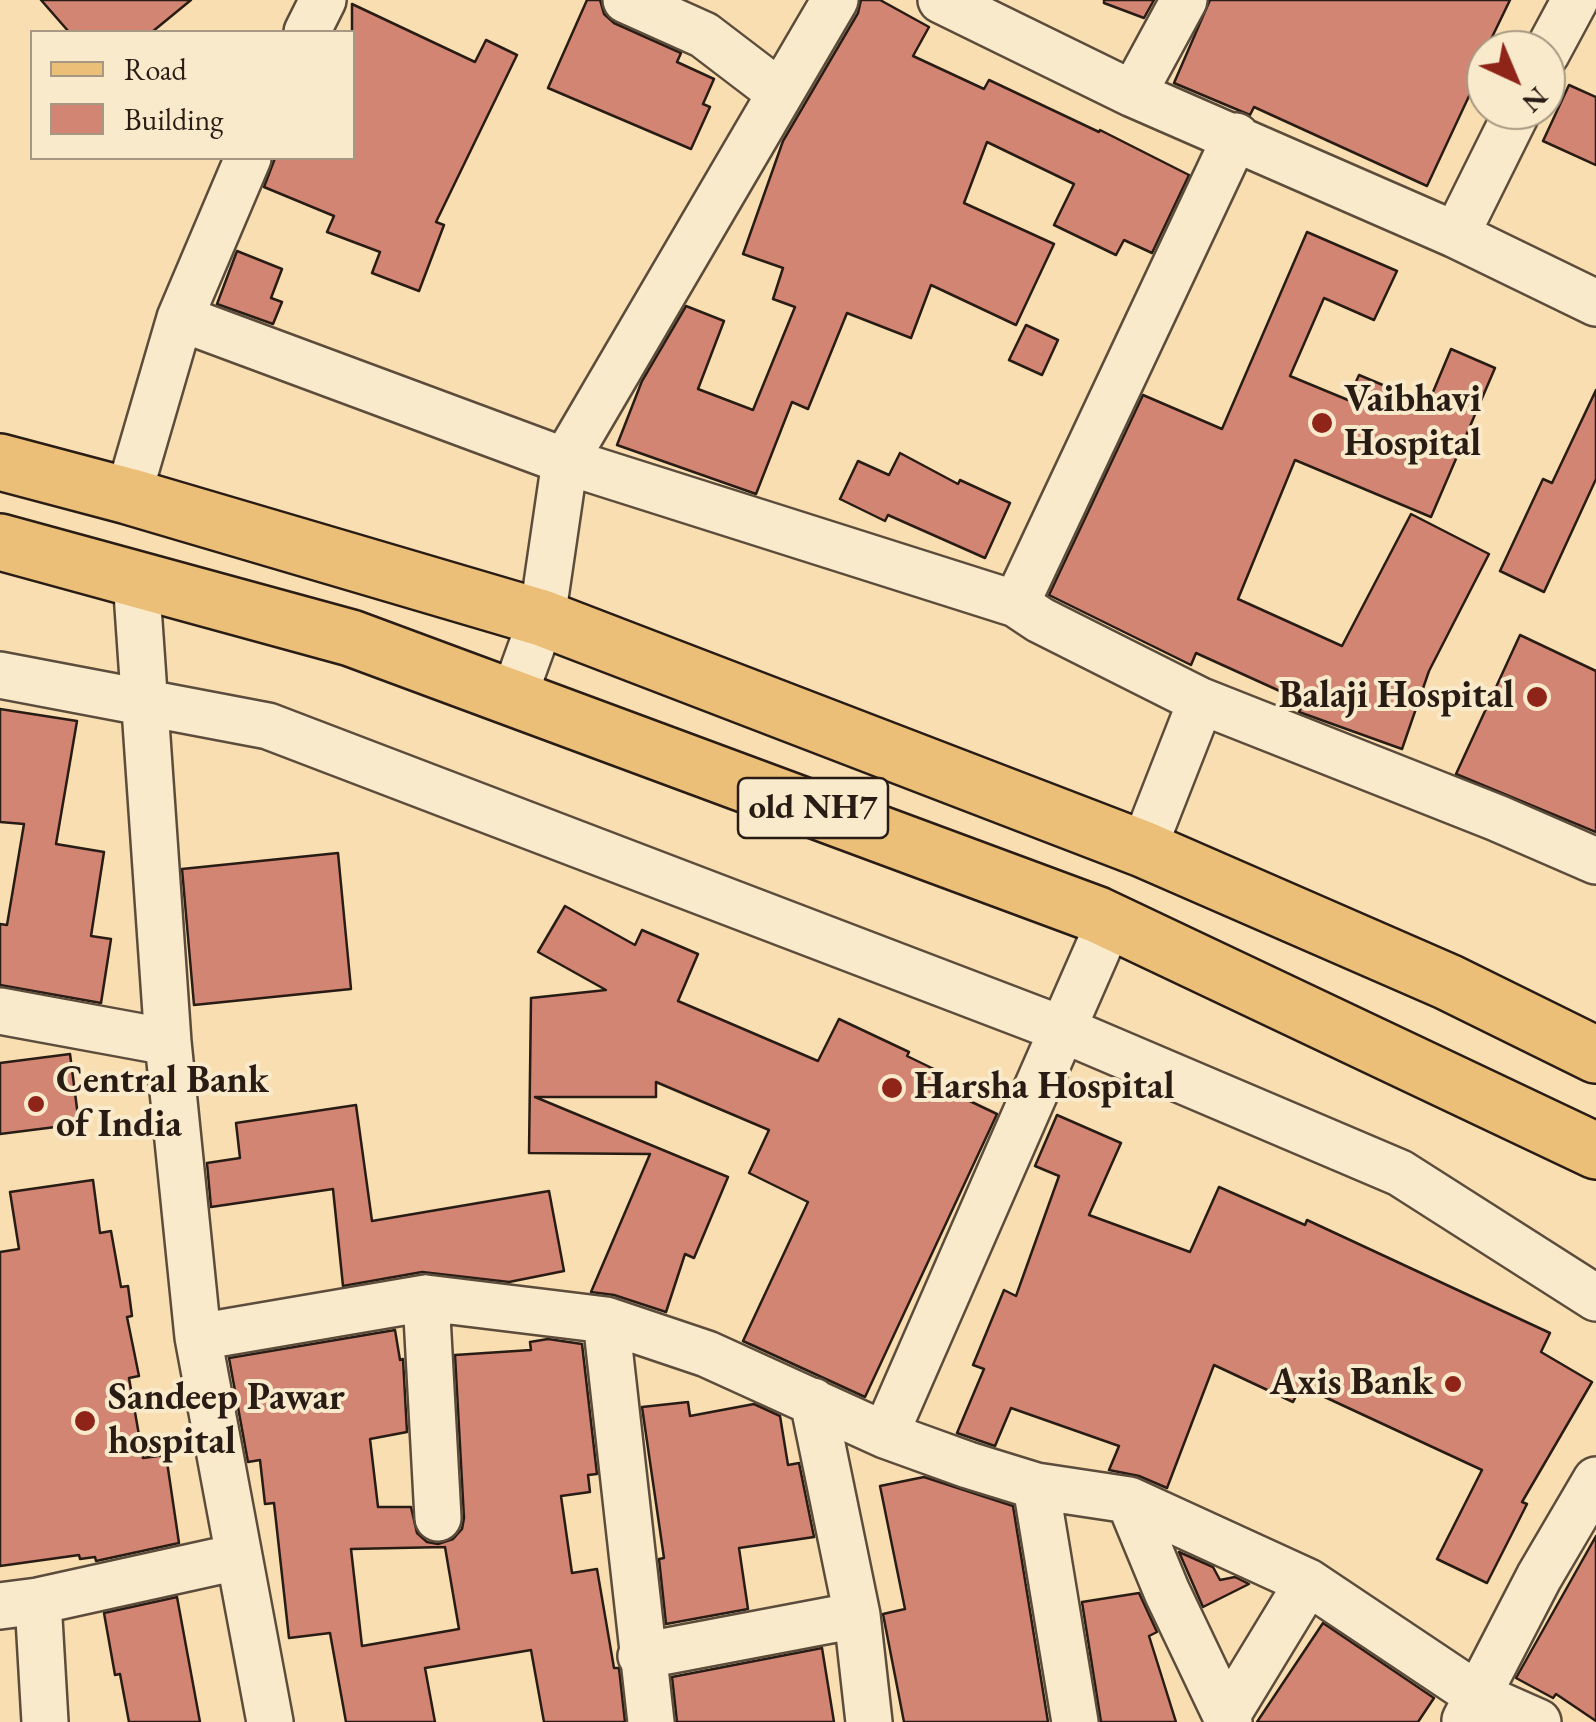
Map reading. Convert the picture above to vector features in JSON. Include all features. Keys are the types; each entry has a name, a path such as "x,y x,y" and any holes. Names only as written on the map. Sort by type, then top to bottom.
{"main road":[{"name":"Old NH7","path":"0,462 542,618 1143,848 1448,982 1596,1055"},
{"name":"old NH7","path":"0,542 351,638 1110,921 1596,1151"}],"street":[{"path":"308,30 323,0"},
{"path":"626,0 704,36 780,93"},
{"path":"513,698 542,618 565,462 835,0"},
{"path":"941,0 1133,94 1236,136 1596,302"},
{"path":"1133,94 1184,0"},
{"path":"1559,30 1575,0"},
{"path":"1456,236 1508,130"},
{"path":"1016,604 1236,136"},
{"path":"128,496 180,318 247,160"},
{"path":"180,318 565,462 1016,604 1040,620 1201,701 1596,861"},
{"path":"136,578 168,1042 198,1337 270,1722"},
{"path":"0,674 268,726 1064,1030 1400,1173 1596,1298"},
{"path":"1143,848 1201,701"},
{"path":"885,1435 1110,921"},
{"path":"0,1011 168,1042"},
{"path":"198,1337 426,1298 606,1320 707,1354 885,1435 1036,1486 1129,1500 1308,1582 1470,1708 1538,1722"},
{"path":"426,1298 438,1518"},
{"path":"606,1320 651,1722"},
{"path":"814,1401 857,1615 869,1722"},
{"path":"1470,1708 1596,1480"},
{"path":"1036,1486 1075,1722"},
{"path":"1129,1500 1166,1592 1227,1719"},
{"path":"45,1722 19,1604 237,1556"},
{"path":"1227,1719 1308,1582"},
{"path":"642,1656 857,1615"}],"building":[{"path":"41,0 191,0 154,30 67,30"},
{"path":"587,0 600,0 604,14 614,23 681,53 677,62 714,79 703,104 710,107 691,149 548,88"},
{"path":"861,0 880,0 929,27 913,56 984,89 989,80 1189,175 1152,253 1124,240 1116,255 1054,225 1074,184 987,142 964,203 1054,244 1016,325 931,285 911,338 847,313 808,409 792,402 756,494 617,445 642,381 686,306 724,321 698,389 753,410 795,307 773,299 783,268 743,254 783,141 858,13"},
{"path":"1104,0 1154,0 1144,18"},
{"path":"1210,0 1510,0 1495,30 1466,30 1466,103 1427,186 1254,107 1250,115 1174,83"},
{"path":"352,4 475,62 486,40 517,55 436,222 444,225 419,291 372,273 380,252 327,232 334,216 264,187 274,160 355,160"},
{"path":"1569,85 1596,97 1596,165 1543,141 1548,130 1566,130"},
{"path":"1307,232 1397,271 1374,320 1324,298 1290,376 1348,400 1359,375 1428,404 1451,349 1495,368 1431,517 1295,460 1238,599 1342,646 1411,514 1489,554 1429,671 1402,749 1299,712 1304,702 1196,653 1191,665 1049,595 1143,395 1222,429"},
{"path":"237,251 282,269 271,298 282,302 273,324 217,304"},
{"path":"1026,325 1058,340 1042,375 1009,360"},
{"path":"1596,390 1596,479 1544,592 1500,571 1543,479 1552,483"},
{"path":"900,453 958,484 960,480 1010,503 985,558 888,515 885,521 840,499 858,461 889,475"},
{"path":"1520,635 1596,671 1596,832 1456,774"},
{"path":"0,709 77,721 56,844 104,852 91,936 111,939 101,1003 0,985 0,924 7,925 24,824 0,822"},
{"path":"338,853 351,989 194,1005 182,869"},
{"path":"565,906 635,945 642,930 698,954 678,1001 818,1061 839,1019 909,1052 907,1056 940,1072 934,1084 997,1114 865,1397 743,1341 808,1202 749,1173 769,1130 656,1082 656,1097 535,1097 728,1177 694,1258 685,1254 666,1312 614,1295 591,1292 650,1154 529,1153 531,998 606,990 538,952"},
{"path":"70,1054 79,1124 0,1134 0,1063"},
{"path":"356,1105 372,1221 549,1191 564,1271 509,1282 422,1272 343,1286 333,1189 211,1207 207,1163 240,1158 236,1123"},
{"path":"1057,1115 1121,1143 1089,1215 1190,1252 1219,1187 1305,1225 1307,1220 1550,1333 1541,1352 1592,1382 1522,1502 1527,1504 1487,1583 1437,1559 1482,1470 1301,1386 1293,1402 1214,1365 1167,1488 1139,1476 1109,1470 1119,1446 1011,1408 995,1446 957,1433 984,1369 973,1365 1004,1290 1016,1296 1059,1176 1035,1166"},
{"path":"93,1180 100,1233 111,1231 121,1287 128,1286 132,1316 127,1317 139,1376 129,1378 143,1458 166,1455 179,1543 96,1561 95,1557 80,1559 79,1555 0,1566 0,1252 19,1249 10,1192"},
{"path":"395,1330 400,1360 403,1359 407,1432 370,1439 378,1507 411,1507 417,1533 427,1542 438,1544 453,1539 462,1529 464,1518 455,1355 531,1350 530,1342 548,1339 582,1344 597,1474 588,1475 590,1492 561,1496 572,1573 597,1569 614,1668 619,1668 625,1722 544,1722 531,1650 425,1668 435,1722 346,1722 330,1633 289,1638 274,1503 265,1504 260,1460 248,1462 229,1358","holes":["445,1547 459,1629 362,1646 351,1549"]},
{"path":"688,1402 690,1416 754,1404 780,1416 788,1465 799,1463 814,1537 739,1548 748,1609 666,1624 659,1559 664,1558 642,1407"},
{"path":"924,1477 1013,1506 1048,1722 904,1722 883,1614 905,1609 880,1486"},
{"path":"1596,1536 1596,1721 1556,1694 1553,1698 1516,1678"},
{"path":"1179,1552 1213,1567 1220,1580 1235,1577 1249,1584 1203,1607"},
{"path":"1139,1593 1157,1632 1149,1636 1176,1722 1101,1722 1082,1602"},
{"path":"177,1597 200,1722 129,1722 120,1674 115,1675 104,1613"},
{"path":"1323,1623 1434,1698 1418,1722 1257,1722"},
{"path":"822,1648 834,1722 677,1722 672,1677"}],"place":[{"name":"Vaibhavi Hospital","path":"1322,423"},
{"name":"Balaji Hospital","path":"1537,697"},
{"name":"Harsha Hospital","path":"892,1088"},
{"name":"Central Bank of India","path":"36,1104"},
{"name":"Axis Bank","path":"1453,1384"},
{"name":"Sandeep Pawar hospital","path":"85,1421"}]}
